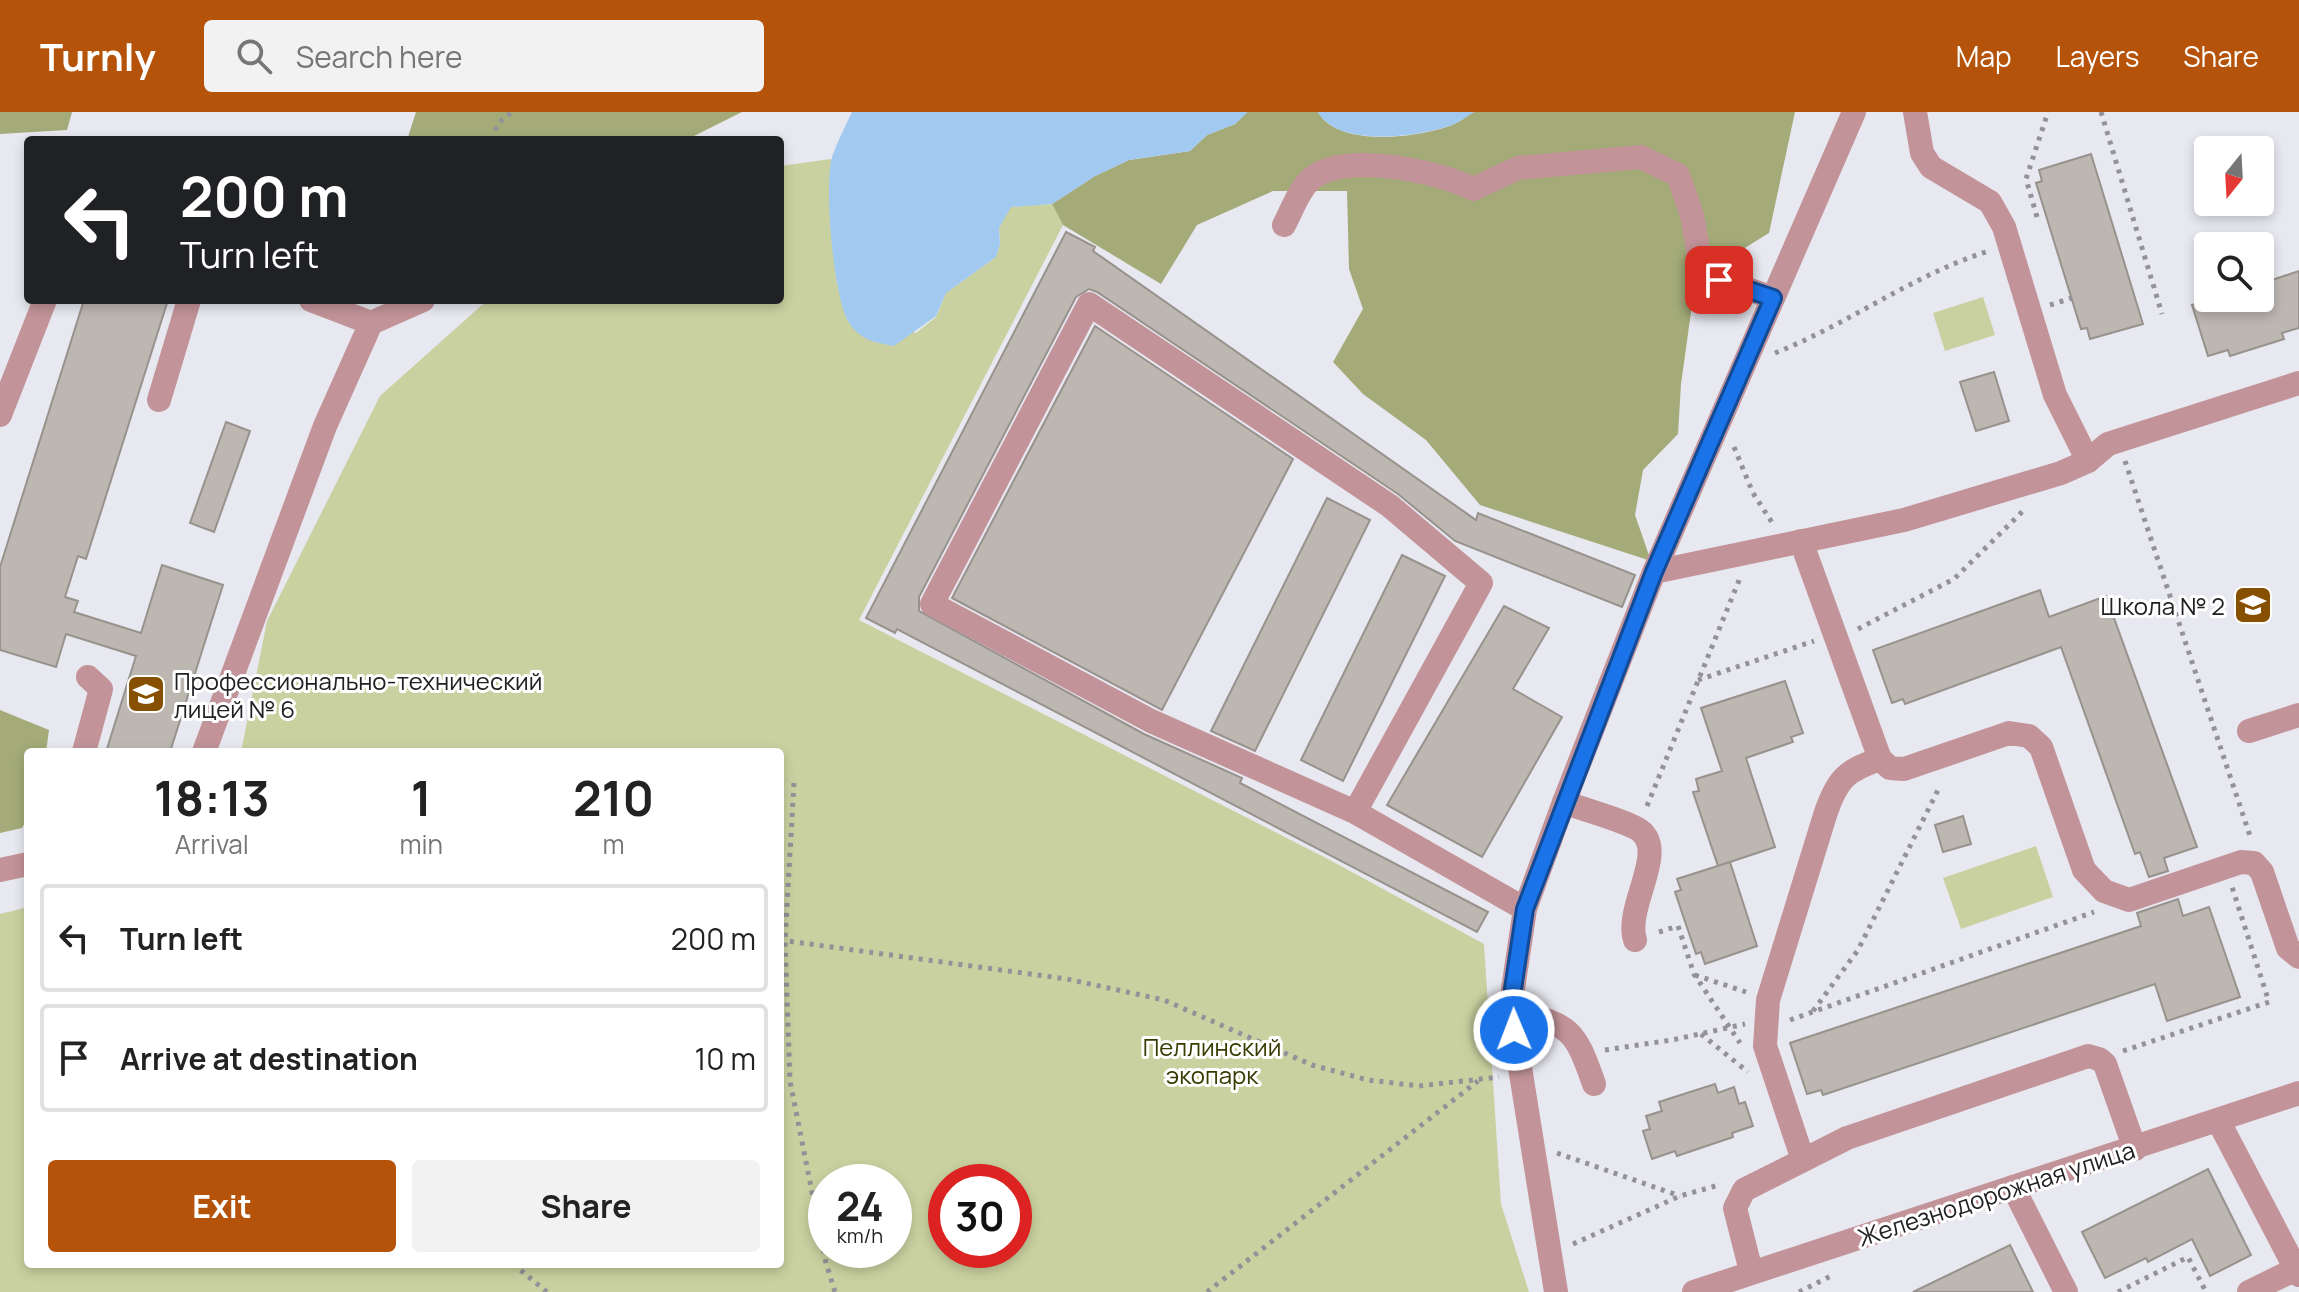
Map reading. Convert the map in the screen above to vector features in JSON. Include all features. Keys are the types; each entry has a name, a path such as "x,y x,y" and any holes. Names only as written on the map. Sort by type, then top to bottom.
{"street":[{"path":"1556,1292 1520,1074 1514,1010 1518,948 1525,909 1654,572 1854,112"},
{"path":"1915,112 1922,153 1931,167 1990,202 2009,245 2055,395 2088,461"},
{"path":"1284,225 1309,180 1338,166 1402,167 1473,189 1518,168 1641,157 1678,175 1692,215 1702,273 1773,298"},
{"path":"0,415 43,304"},
{"path":"159,400 188,304"},
{"path":"321,304 371,323"},
{"path":"205,748 325,426 371,323 414,304"},
{"path":"1355,812 1481,583 1390,506 1089,304 932,604 1151,721 1355,812 1525,909"},
{"path":"1654,572 1904,520 2061,473 2088,461 2108,444 2299,383"},
{"path":"1794,543 1836,636 1880,759 1890,768 1904,769 2009,733 2029,736 2041,747 2084,870 2104,891 2129,900 2241,862 2254,863 2262,872 2288,948 2299,957"},
{"path":"85,748 101,689 88,677"},
{"path":"2249,731 2299,715"},
{"path":"1803,1160 1772,1086 1765,1046 1766,1016 1834,789 1850,769 1880,759"},
{"path":"1564,802 1638,829 1649,840 1652,853 1632,914 1635,940"},
{"path":"0,870 24,865"},
{"path":"1514,1010 1556,1023 1570,1031 1583,1053 1594,1084"},
{"path":"1751,1271 1735,1208 1744,1190 1862,1133 2088,1056 2105,1064 2135,1149"},
{"name":"Железнодорожная улица","path":"1694,1292 1751,1271 2219,1122 2299,1093"},
{"path":"2219,1122 2298,1272 2249,1292"},
{"path":"2013,1187 2066,1292"}],"path":[{"path":"494,136 497,124 512,112"},
{"path":"2037,217 2026,179 2048,112"},
{"path":"2101,112 2162,314"},
{"path":"1744,365 1820,335 1953,262 2009,245"},
{"path":"1722,417 1753,493 1794,543"},
{"path":"2118,441 2253,843 2254,863"},
{"path":"1698,680 1850,633 1954,579 2029,505"},
{"path":"1638,829 1750,553"},
{"path":"784,914 794,783"},
{"path":"1813,1012 1858,950 1939,788"},
{"path":"2099,1059 2269,1002 2226,867"},
{"path":"1583,1053 1701,1034 1766,1016 1813,1012 2129,900"},
{"path":"1635,940 1678,926 1694,974 1744,1050"},
{"path":"784,940 1067,979 1164,1000 1312,1065 1368,1080 1419,1086 1520,1074"},
{"path":"1694,974 1766,1016"},
{"path":"784,975 790,1081 826,1263 835,1292"},
{"path":"1701,1034 1772,1086"},
{"path":"1751,1062 1772,1086"},
{"path":"1207,1292 1478,1081"},
{"path":"1550,1150 1680,1196"},
{"path":"1548,1255 1680,1196 1716,1185 1744,1190"},
{"path":"2118,1292 2188,1257 2206,1292"},
{"path":"518,1268 547,1292"}],"green space":[{"path":"0,112 72,112 67,130 0,134"},
{"path":"416,112 742,112 694,136 408,136"},
{"path":"1247,112 1318,112 1328,123 1343,131 1380,137 1437,130 1455,124 1474,112 1795,112 1769,233 1740,251 1692,305 1681,384 1678,434 1643,470 1635,515 1651,561 1480,505 1426,440 1363,394 1333,362 1363,309 1349,269 1347,191 1273,191 1197,225 1161,284 1063,225 1052,204 1095,176 1129,160 1190,151 1207,135 1235,124"},
{"name":"Пеллинский экопарк","path":"831,159 830,222 837,285 916,333 936,317 946,293 996,257 1000,244 999,228 1010,207 1052,204 1063,225 859,620 1330,860 1484,944 1501,1204 1529,1292 0,1292 0,914 24,908 24,1268 784,1268 784,748 242,748 267,621 380,396 484,304 784,304 784,165"},
{"path":"1983,297 1995,335 1945,351 1933,313"},
{"path":"0,710 49,730 47,748 24,748 24,824 22,828 0,833"},
{"path":"2036,846 2053,897 1961,929 1943,878"}],"water":[{"path":"852,112 1247,113 1235,124 1207,135 1190,151 1129,160 1095,176 1052,204 1011,207 999,228 1000,244 996,257 946,293 936,316 894,346 874,342 857,332 848,321 838,288 831,240 830,171 834,151"},
{"path":"1318,112 1474,112 1455,124 1437,129 1400,136 1380,136 1343,131 1328,123"}],"building":[{"path":"2091,154 2143,324 2090,339 2087,328 2081,329 2036,183 2042,181 2039,170"},
{"path":"1066,232 1095,247 1093,251 1476,520 1478,513 1635,575 1622,607 1455,541 1398,494 1089,289 1076,297 919,597 919,611 1144,734 1242,778 1240,783 1488,912 1477,932 897,629 895,633 866,618"},
{"path":"2299,271 2299,328 2282,333 2284,339 2230,356 2228,350 2208,356 2194,312 2274,312 2274,279"},
{"path":"83,304 167,304 86,559 78,556 65,597 78,601 74,612 141,633 162,565 223,585 171,748 107,748 136,656 66,634 56,667 0,650 0,567"},
{"path":"1095,326 1293,459 1162,710 952,598"},
{"path":"1994,372 2009,421 1976,431 1960,382"},
{"path":"226,422 250,431 214,532 190,523"},
{"path":"1327,498 1370,520 1255,751 1211,731"},
{"path":"1402,555 1445,576 1343,781 1301,760"},
{"path":"2040,590 2049,617 2106,596 2197,847 2164,858 2168,871 2149,877 2140,852 2135,854 2061,647 1905,704 1903,699 1892,703 1873,650"},
{"path":"1504,606 1549,628 1513,689 1562,717 1482,857 1387,805"},
{"path":"1785,681 1803,733 1791,737 1793,742 1746,758 1775,847 1718,866 1693,792 1699,791 1696,779 1722,771 1701,708"},
{"path":"1963,816 1971,844 1943,852 1935,825"},
{"path":"1730,862 1757,946 1705,964 1701,952 1696,954 1675,892 1681,890 1677,879"},
{"path":"2178,899 2183,916 2209,907 2240,997 2167,1021 2155,984 1823,1095 1821,1090 1807,1094 1790,1043 2141,926 2137,913"},
{"path":"1715,1084 1718,1093 1734,1087 1739,1104 1745,1102 1753,1126 1732,1133 1733,1137 1677,1156 1675,1151 1652,1159 1643,1131 1650,1129 1646,1116 1662,1111 1659,1102"},
{"path":"2208,1169 2251,1255 2210,1276 2192,1239 2148,1262 2146,1258 2105,1278 2082,1232"},
{"path":"2010,1245 2033,1292 1913,1292"}],"place":[{"name":"Школа № 2","path":"2253,605"},
{"name":"Профессионально-технический лицей № 6","path":"146,694"}],"route":[{"path":"1514,1030 1513,989 1525,909 1654,572 1773,298 1719,280"}]}
